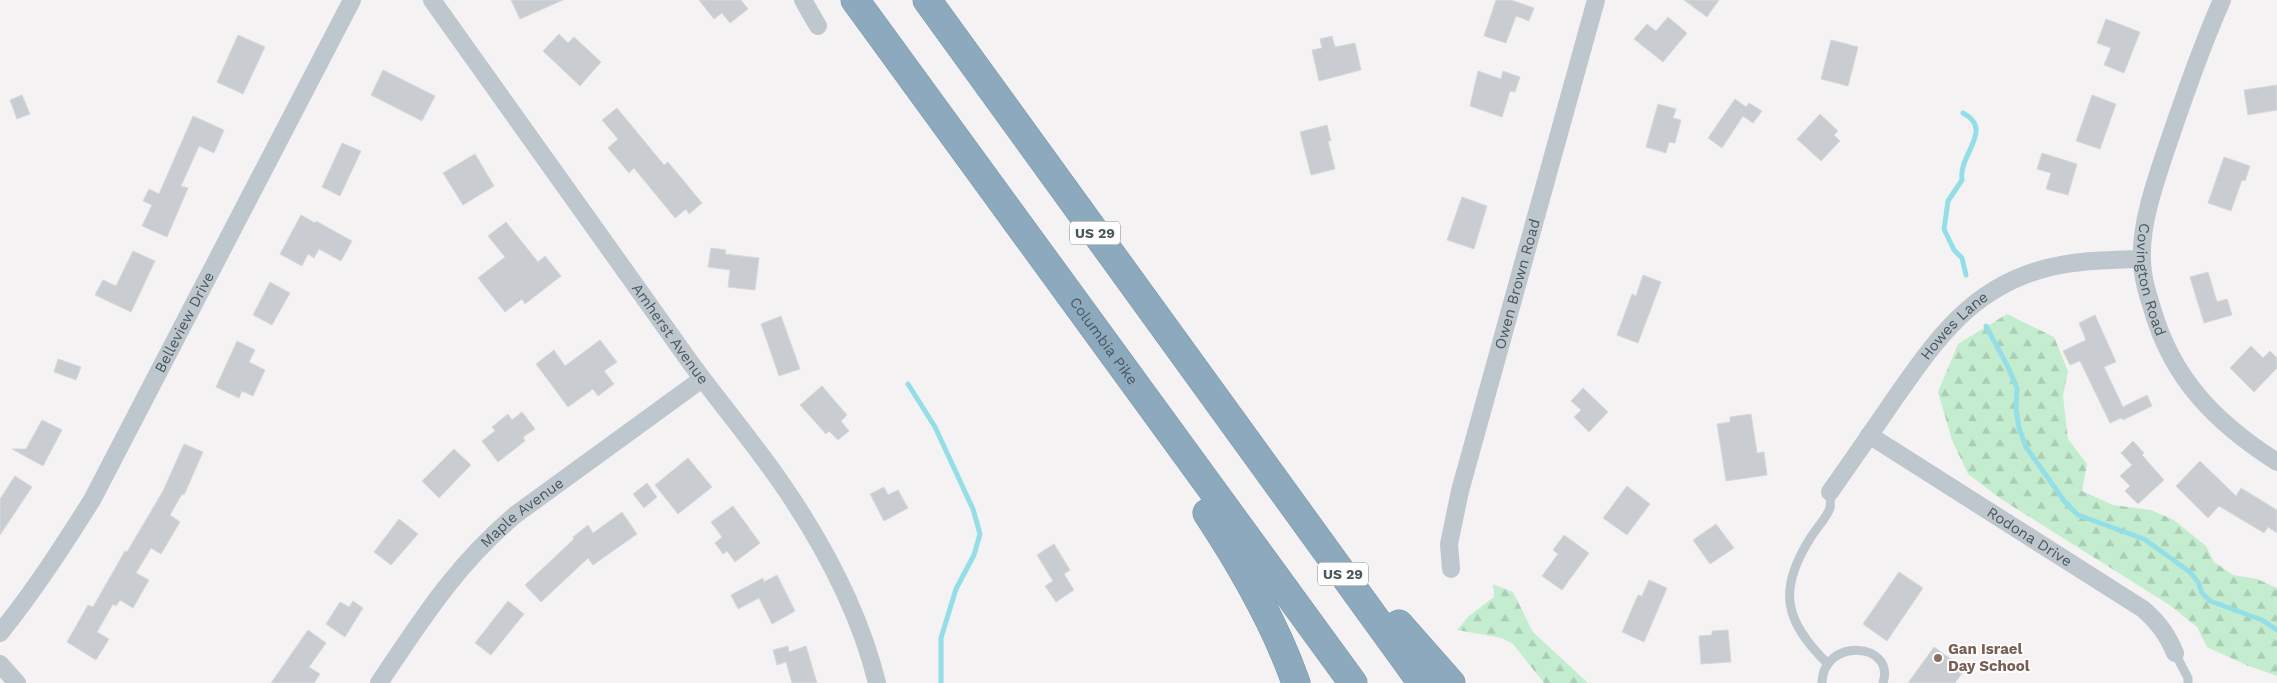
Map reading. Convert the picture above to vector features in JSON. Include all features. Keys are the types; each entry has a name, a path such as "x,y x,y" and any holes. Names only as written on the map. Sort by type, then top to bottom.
{"highway":[{"name":"Columbia Pike","path":"855,0 1353,683"},
{"name":"US 29","path":"927,0 1422,683"},
{"path":"1027,237 1227,543 1259,600 1288,660 1296,683"},
{"path":"1263,466 1451,683"}],"street":[{"name":"Belleview Drive","path":"0,633 22,606 92,500 352,0"},
{"name":"Amherst Avenue","path":"432,0 702,379 782,483 815,536 856,615 869,650 877,683"},
{"path":"803,0 818,26"},
{"name":"Owen Brown Road","path":"1451,570 1449,544 1458,500 1596,0"},
{"name":"Covington Road","path":"2222,0 2189,79 2156,180 2147,218 2142,259 2145,286 2157,328 2188,384 2209,411 2229,429 2277,462"},
{"name":"Howes Lane","path":"1830,492 1932,345 1956,320 1987,294 2020,277 2046,268 2106,260 2142,259"},
{"name":"Maple Avenue","path":"379,683 439,594 487,539 515,515 702,379"},
{"name":"Rodona Drive","path":"1869,435 2143,608 2158,622 2167,635 2175,653"},
{"path":"0,664 17,683"}],"lane":[{"path":"1828,664 1810,646 1799,630 1791,612 1789,593 1791,577 1798,559 1830,508 1830,492"},
{"path":"1822,683 1822,676 1828,664 1841,653 1852,649 1871,653 1879,658 1884,668 1883,683"},
{"path":"2175,653 2188,678 2188,683"}],"green space":[{"path":"2007,314 2054,337 2068,371 2063,396 2068,439 2087,464 2082,491 2113,505 2151,510 2174,520 2206,546 2214,562 2233,575 2257,579 2277,588 2277,676 2246,665 2207,647 2197,627 2168,604 2001,499 1968,474 1952,440 1938,392 1958,344"},
{"path":"1493,584 1513,592 1533,632 1588,683 1544,683 1513,644 1502,638 1457,630 1469,616 1494,597"}],"building":[{"path":"511,0 563,0 520,19"},
{"path":"699,0 741,0 748,9 730,23 722,13 714,19"},
{"path":"1496,0 1511,0 1534,8 1529,21 1516,16 1506,43 1484,36"},
{"path":"1684,0 1719,0 1707,17"},
{"path":"1668,17 1687,33 1663,62 1634,39 1647,24 1656,31"},
{"path":"2106,19 2140,32 2124,73 2104,65 2111,48 2097,43"},
{"path":"559,34 568,43 574,37 601,62 580,86 543,51"},
{"path":"238,35 265,47 243,94 217,82"},
{"path":"1332,36 1335,47 1355,43 1361,70 1319,81 1312,50 1322,48 1320,39"},
{"path":"1831,40 1858,47 1848,86 1821,79"},
{"path":"383,70 435,96 422,121 371,95"},
{"path":"1478,71 1501,79 1503,71 1520,77 1515,92 1510,91 1502,117 1470,106"},
{"path":"2277,85 2277,110 2248,115 2244,90"},
{"path":"22,95 30,114 17,119 10,100"},
{"path":"2092,95 2116,104 2100,149 2076,141"},
{"path":"1735,99 1746,107 1749,103 1762,111 1753,123 1743,116 1722,148 1708,138"},
{"path":"1658,104 1676,109 1673,118 1681,120 1675,143 1669,142 1666,153 1646,147"},
{"path":"617,108 664,165 668,162 702,203 689,214 686,209 675,218 634,168 629,173 608,148 618,139 602,120"},
{"path":"1820,114 1838,131 1834,135 1840,141 1821,161 1797,139"},
{"path":"193,116 224,130 214,153 199,146 181,186 188,188 167,237 142,226 152,205 143,201 149,189 159,194"},
{"path":"1327,125 1331,141 1328,141 1335,169 1311,175 1300,132"},
{"path":"342,143 361,151 340,196 322,187"},
{"path":"2042,153 2077,164 2068,195 2046,189 2051,173 2037,169"},
{"path":"475,154 494,186 463,205 443,173"},
{"path":"2224,157 2250,166 2245,181 2242,180 2231,211 2208,203"},
{"path":"1462,197 1487,206 1474,249 1447,240"},
{"path":"301,215 352,241 341,261 319,249 314,258 308,254 302,266 280,254"},
{"path":"506,222 538,262 545,256 561,276 525,304 522,299 505,312 478,278 505,257 488,236"},
{"path":"711,248 726,250 725,254 759,258 755,290 728,287 730,270 708,267"},
{"path":"133,251 155,261 131,312 95,295 103,280 116,286"},
{"path":"2208,272 2217,302 2227,299 2232,315 2204,323 2190,277"},
{"path":"1643,275 1661,282 1638,343 1617,335 1632,294 1636,296"},
{"path":"270,282 290,293 272,325 253,315"},
{"path":"2095,315 2116,362 2104,367 2123,407 2147,395 2152,406 2123,420 2121,418 2110,423 2080,361 2070,365 2063,351 2086,340 2079,323"},
{"path":"781,316 800,369 779,376 761,324"},
{"path":"600,340 617,362 604,371 614,384 598,396 593,389 568,407 536,364 554,350 565,366"},
{"path":"237,341 255,350 249,362 265,370 253,396 242,391 239,398 216,387"},
{"path":"2251,346 2263,358 2270,351 2277,358 2277,368 2254,392 2230,368"},
{"path":"58,359 81,367 76,380 54,372"},
{"path":"822,386 847,415 841,421 849,431 838,440 829,431 826,434 800,405"},
{"path":"1583,388 1608,412 1589,432 1574,417 1581,410 1571,401"},
{"path":"522,412 535,429 523,437 525,441 498,462 482,441 495,431 492,427 508,414 512,420"},
{"path":"1751,414 1757,453 1764,452 1767,475 1726,481 1717,424 1730,422 1730,417"},
{"path":"42,420 62,430 43,466 12,449 26,449"},
{"path":"2133,441 2144,453 2142,455 2164,480 2138,504 2125,491 2130,486 2120,476 2132,465 2121,453"},
{"path":"184,444 203,452 184,495 182,494 170,515 180,522 161,554 151,548 136,573 149,580 133,608 120,600 116,606 113,604 97,632 109,639 96,660 67,642 88,605 93,607 125,551 127,552 163,491"},
{"path":"454,449 471,465 439,498 422,481"},
{"path":"688,458 712,487 678,514 655,485"},
{"path":"2200,461 2236,496 2241,488 2277,510 2277,533 2268,527 2264,533 2219,506 2208,518 2176,486"},
{"path":"15,476 32,487 0,535 0,499"},
{"path":"647,483 657,497 644,508 633,494"},
{"path":"1627,486 1650,504 1627,535 1603,518"},
{"path":"884,487 888,495 898,490 908,508 884,521 870,494"},
{"path":"733,506 760,543 735,562 727,551 723,554 715,543 722,537 711,522"},
{"path":"622,512 637,534 593,565 588,558 541,602 525,585 574,539 573,537 588,525 593,533"},
{"path":"399,519 418,534 391,565 374,552"},
{"path":"1716,524 1734,548 1710,564 1693,540"},
{"path":"1564,535 1589,553 1562,590 1542,576 1558,554 1553,550"},
{"path":"1054,544 1070,570 1064,574 1074,590 1056,602 1045,586 1053,581 1037,555"},
{"path":"1899,572 1923,588 1887,641 1863,624"},
{"path":"777,575 795,611 772,624 759,598 738,609 731,595 763,578 764,582"},
{"path":"1649,580 1667,588 1644,642 1622,632 1638,595 1642,596"},
{"path":"353,601 363,608 345,637 326,624 340,602 349,607"},
{"path":"508,601 524,614 491,655 475,643"},
{"path":"308,630 326,643 309,667 320,674 314,683 271,683"},
{"path":"1728,630 1731,662 1701,664 1699,636 1712,635 1712,631"},
{"path":"788,646 789,652 806,646 817,683 792,683 786,662 777,665 773,650"},
{"name":"Gan Israel Day School","path":"1934,647 1965,669 1955,683 1908,683"}],"waterway":[{"path":"1963,113 1972,120 1976,127 1976,135 1962,170 1962,180 1948,201 1944,229 1954,250 1962,258 1966,275"},
{"path":"1986,326 2017,388 2016,409 2019,428 2026,447 2065,502 2078,515 2144,539 2190,572 2198,582 2202,593 2210,601 2262,620 2277,630"},
{"path":"908,384 935,427 973,509 980,534 974,555 956,589 941,638 941,683"}],"place":[{"name":"Gan Israel Day School","path":"1938,658"}]}
